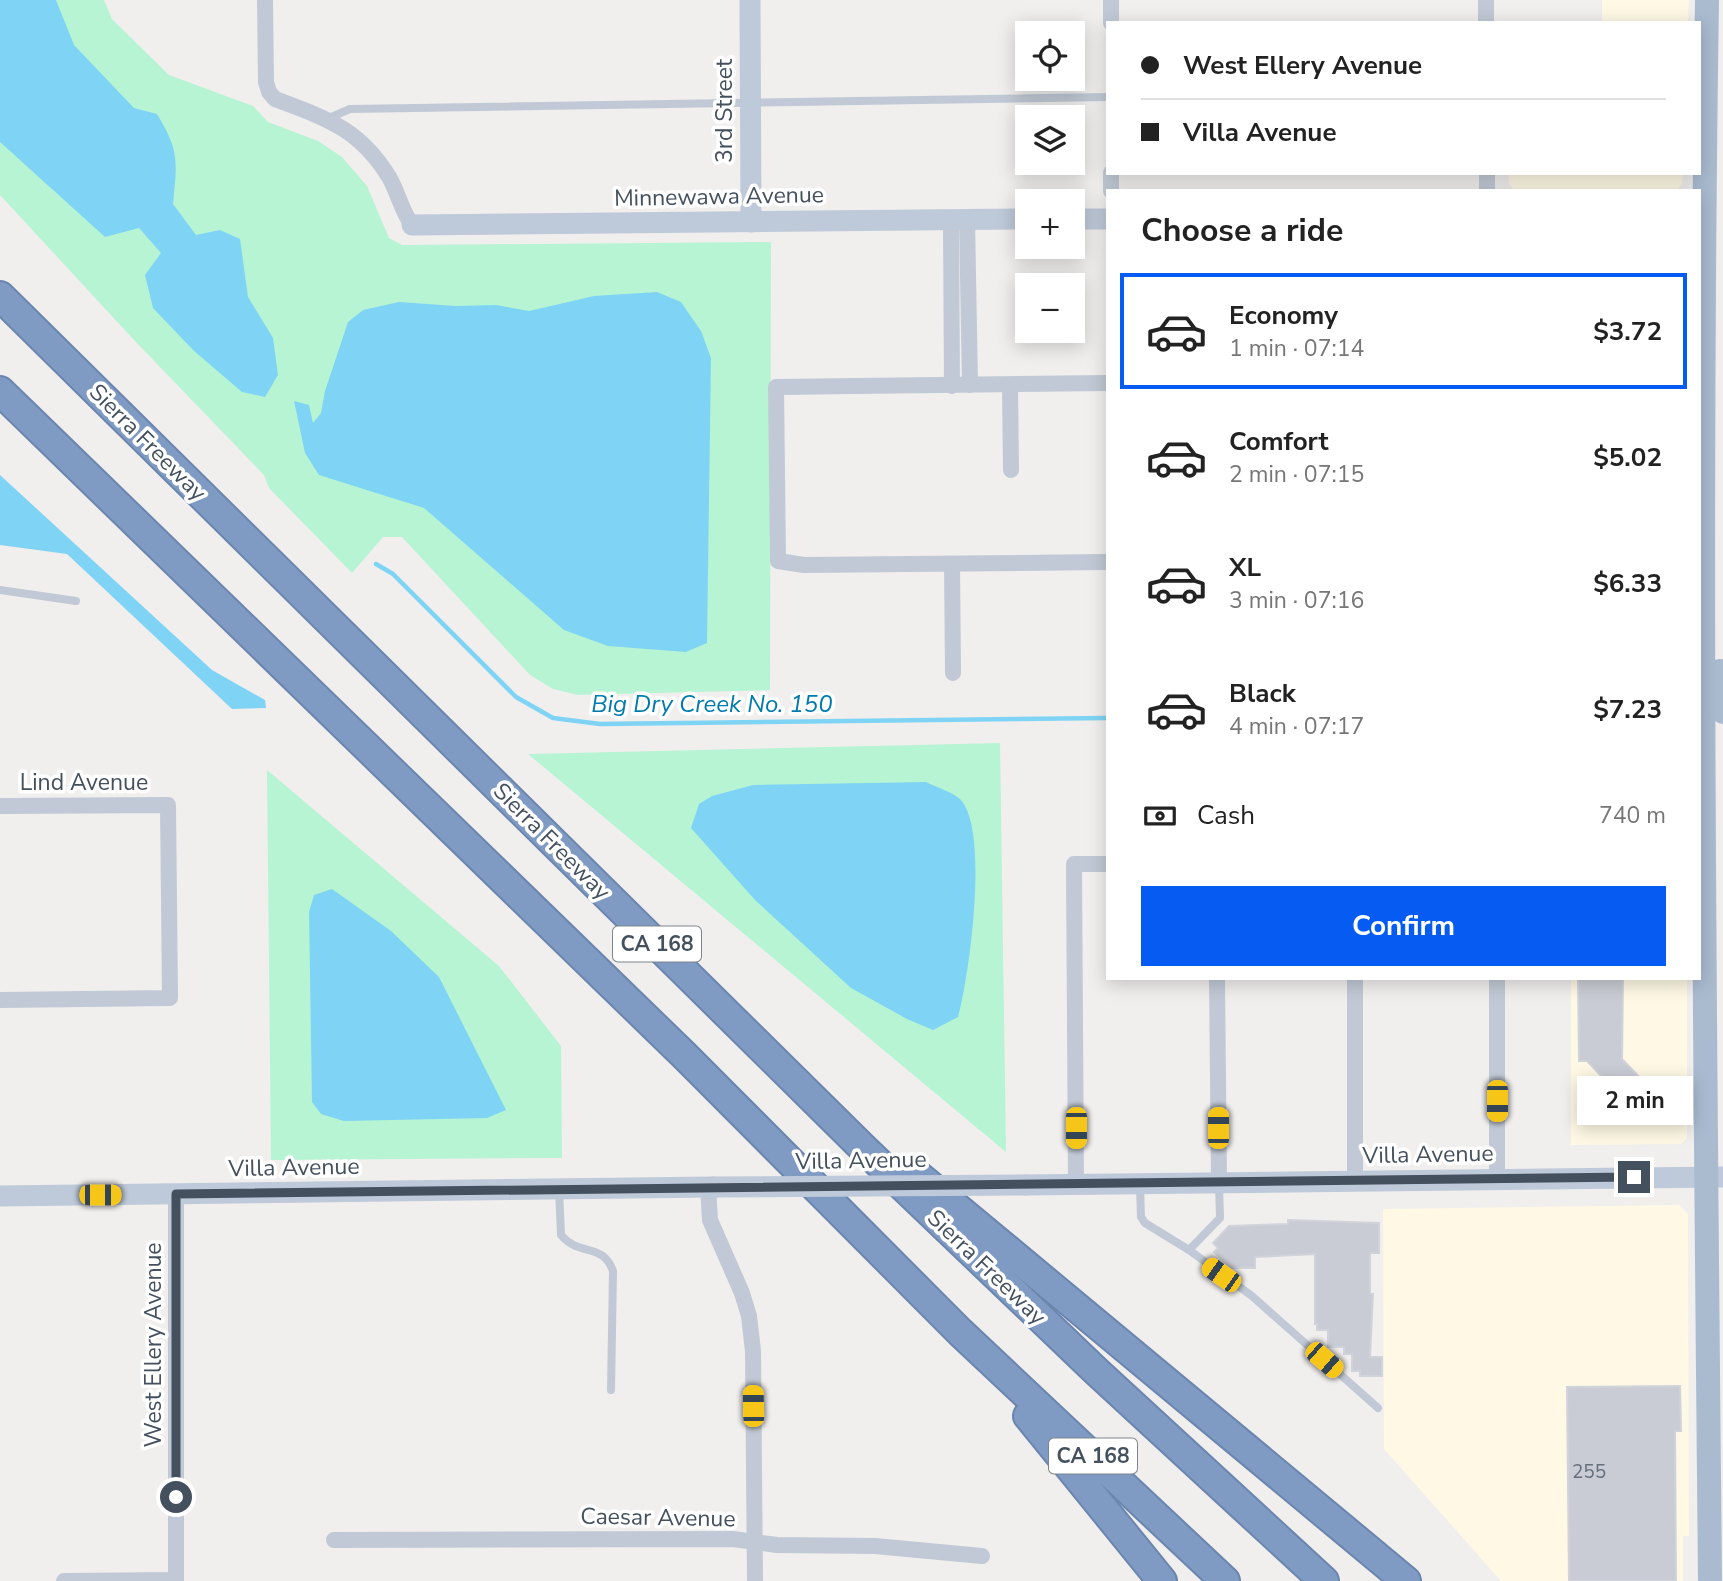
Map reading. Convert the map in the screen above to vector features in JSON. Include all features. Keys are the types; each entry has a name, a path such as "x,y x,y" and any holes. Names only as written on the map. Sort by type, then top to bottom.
{"highway":[{"name":"Sierra Freeway","path":"0,296 863,1148 1086,1361 1324,1581"},
{"name":"CA 168","path":"0,391 685,1056 960,1332 1225,1581"},
{"path":"739,1025 1406,1581"},
{"path":"960,1332 1162,1581"}],"main road":[{"name":"3rd Street","path":"750,0 751,222"},
{"path":"1704,16 1702,71 1708,212 1703,319 1702,618 1715,1177 1708,1445 1710,1581"},
{"name":"Minnewawa Avenue","path":"412,225 1015,219"},
{"path":"1085,219 1106,219"},
{"path":"1703,319 1718,373 1718,440 1723,451"},
{"path":"1702,618 1716,626 1720,634 1720,697 1723,712"},
{"name":"Villa Avenue","path":"0,1196 1715,1177"},
{"path":"1708,1445 1723,1519"}],"street":[{"path":"265,0 266,82 269,92 275,99 328,118 362,142 389,177 404,215 412,225"},
{"path":"1111,0 1111,21"},
{"path":"1486,0 1486,21"},
{"path":"952,386 959,300 959,220"},
{"path":"959,300 970,386"},
{"path":"1106,383 776,387 778,561 804,565 1106,562"},
{"path":"1010,385 1011,470"},
{"path":"952,564 953,673"},
{"name":"Lind Avenue","path":"0,806 168,804 170,998 0,1000"},
{"path":"1076,1184 1074,864 1106,864"},
{"path":"1217,980 1219,1182"},
{"path":"1355,980 1355,1181"},
{"path":"1497,980 1497,1180"},
{"path":"710,1187 710,1220 742,1293 749,1316 753,1351 755,1581"},
{"name":"West Ellery Avenue","path":"176,1194 176,1580"},
{"name":"Caesar Avenue","path":"334,1540 733,1539 777,1545 874,1546 982,1556"},
{"path":"64,1581 176,1580"}],"lane":[{"path":"328,118 349,109 1106,97"},
{"path":"0,590 76,601"},
{"path":"1189,1250 1220,1218 1222,1209 1219,1182"},
{"path":"1140,1183 1141,1217 1144,1223 1189,1250 1252,1296 1378,1408"},
{"path":"559,1189 561,1235 575,1248 599,1252 610,1263 613,1271 611,1390"}],"shaded area":[{"path":"1602,0 1689,0 1688,21 1602,21"},
{"path":"1509,175 1683,175 1682,184 1678,189 1513,189 1509,184"},
{"path":"1571,980 1687,980 1687,1138 1681,1144 1571,1145"},
{"path":"1679,1205 1688,1214 1689,1536 1683,1536 1683,1581 1501,1581 1384,1449 1383,1209"}],"green space":[{"path":"0,0 104,0 112,19 169,75 253,106 268,122 318,141 342,157 367,186 389,238 402,245 771,242 770,690 578,695 553,689 530,675 402,537 383,537 352,573 269,488 264,475 0,195"},
{"path":"1000,743 1006,1152 528,754"},
{"path":"267,770 499,966 561,1046 562,1158 271,1160"}],"water":[{"path":"0,0 56,0 74,45 134,108 157,114 170,138 175,157 173,204 196,235 220,230 240,239 248,297 273,338 278,375 265,397 242,392 194,351 153,308 145,275 161,253 139,228 105,237 0,142"},
{"path":"657,292 681,302 701,331 711,358 707,643 686,652 608,646 564,630 424,508 319,475 305,453 294,401 309,405 313,423 321,413 325,391 348,322 363,310 399,302 456,306 496,305 529,311 594,296"},
{"path":"0,475 212,670 265,700 266,708 232,709 67,554 0,545"},
{"path":"926,782 960,799 969,815 974,840 975,871 971,939 958,1017 933,1030 851,988 755,900 691,828 699,804 712,796 753,785"},
{"path":"332,889 391,931 439,977 506,1110 487,1118 344,1121 321,1114 312,1102 309,912 314,895"}],"building":[{"path":"1578,980 1623,980 1622,1059 1664,1103 1644,1121 1587,1061 1579,1061"},
{"path":"1288,1220 1379,1223 1379,1253 1370,1253 1370,1294 1373,1294 1370,1357 1382,1357 1382,1376 1360,1376 1360,1371 1352,1371 1352,1354 1344,1354 1344,1347 1328,1347 1328,1330 1317,1330 1315,1254 1255,1257 1255,1268 1232,1268 1214,1252 1218,1248 1213,1243 1229,1226 1288,1224"},
{"path":"1680,1386 1681,1431 1675,1431 1676,1581 1569,1581 1567,1387"}],"waterway":[{"name":"Big Dry Creek No. 150","path":"376,564 393,574 516,697 553,718 600,724 1106,718"}],"route":[{"path":"176,1497 176,1194 1634,1177"}]}
